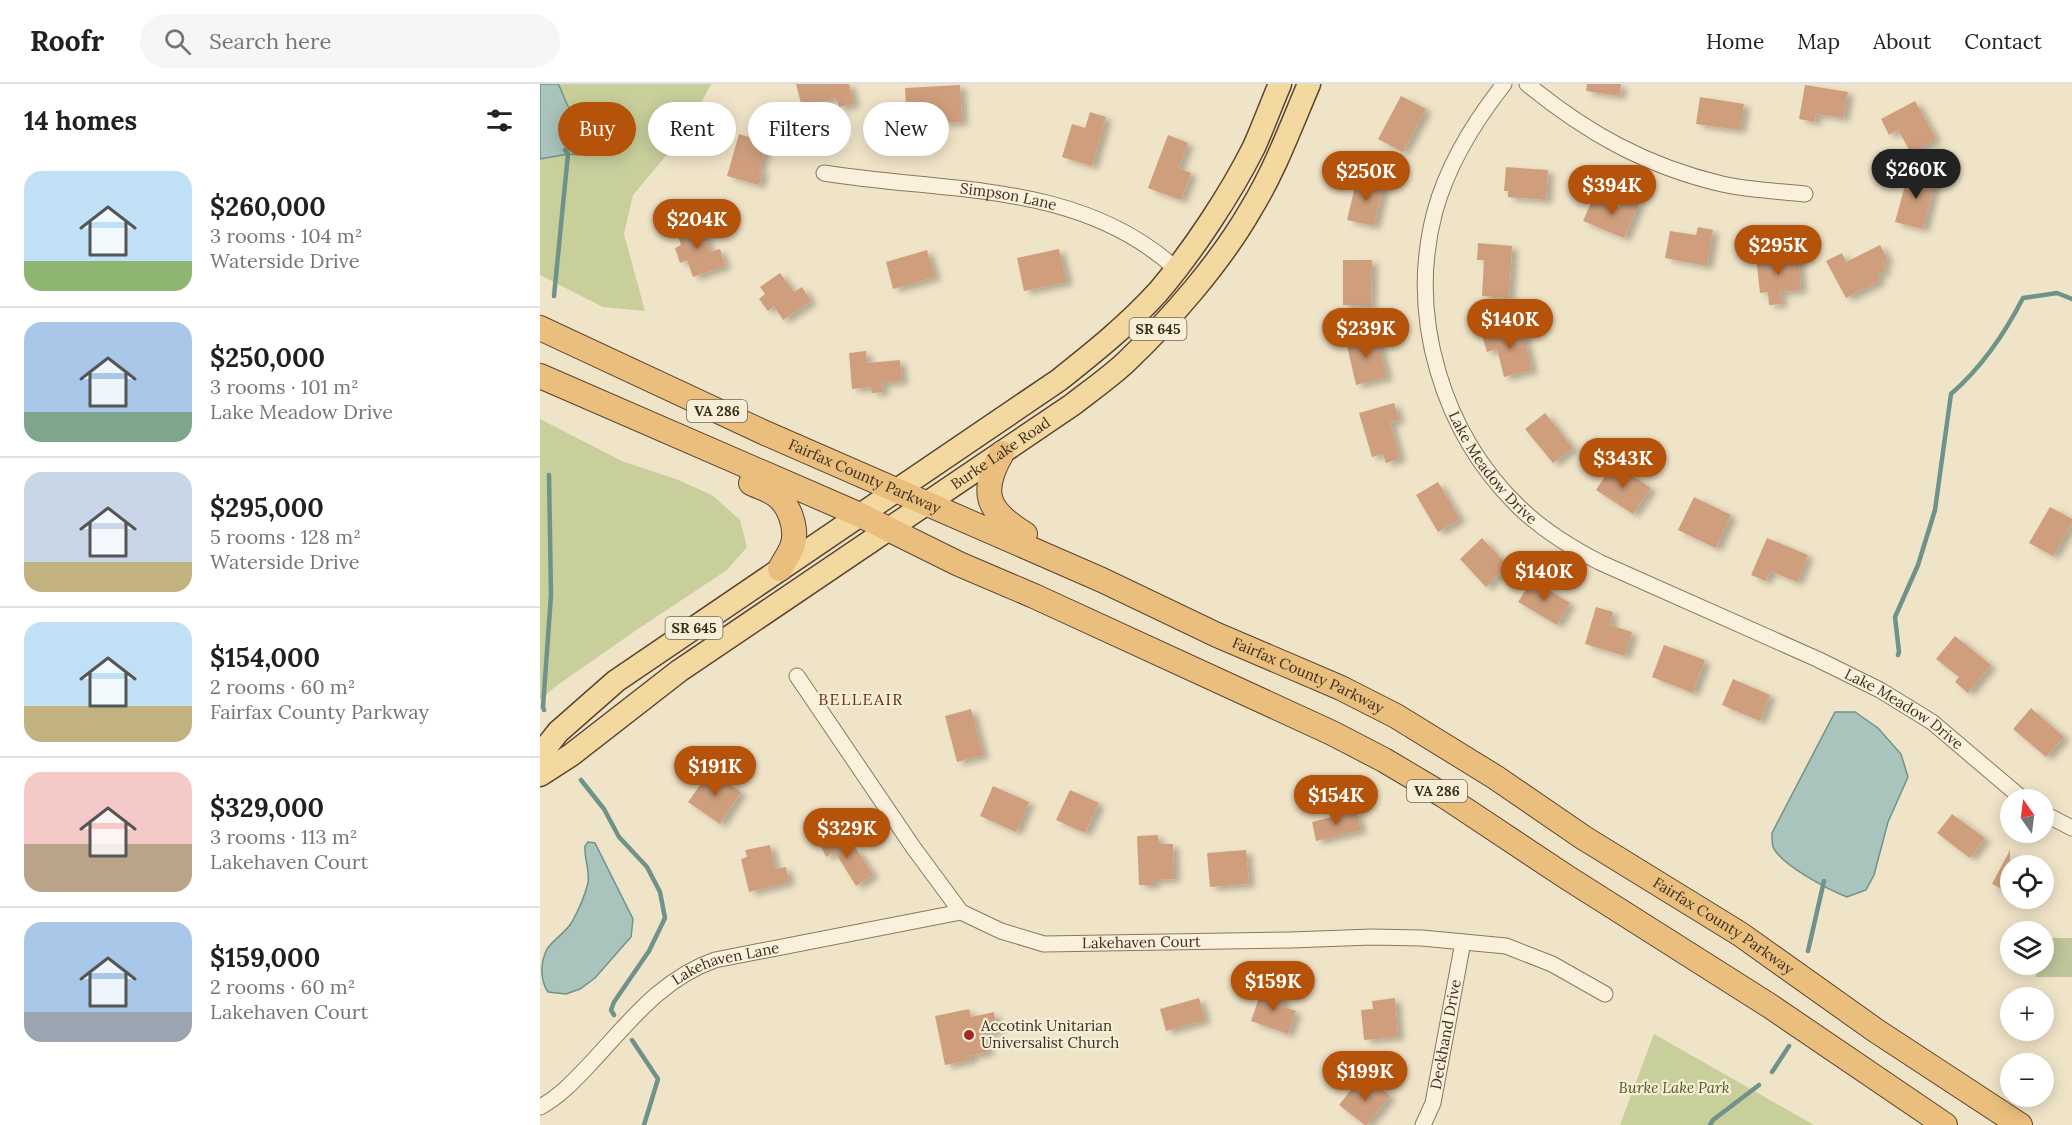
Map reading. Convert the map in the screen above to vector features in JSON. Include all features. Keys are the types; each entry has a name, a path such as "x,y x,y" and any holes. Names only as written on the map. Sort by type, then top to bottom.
{"highway":[{"name":"Fairfax County Parkway","path":"540,328 765,433 1102,580 1217,635 1341,688 1425,733 1495,777 1584,838 1740,934 1875,1030 2020,1125"},
{"name":"VA 286","path":"540,376 678,438 860,515 959,564 1295,716 1384,760 1443,795 1568,878 1770,1006 1945,1125"},
{"path":"678,438 749,482 777,496 784,504 794,527 793,544 780,569"},
{"path":"1002,453 991,472 989,488 992,505 1002,519 1102,580"}],"main road":[{"name":"Burke Lake Road","path":"540,755 558,732 616,681 1059,380 1111,338 1158,292 1230,190 1254,147 1280,84"},
{"name":"Burke Lake Road","path":"540,776 571,755 679,671 1072,405 1125,363 1175,312 1251,209 1278,157 1309,84"}],"street":[{"name":"Lake Meadow Drive","path":"1504,84 1466,139 1453,164 1435,212 1427,257 1427,310 1434,360 1450,408 1476,455 1497,484 1520,508 1574,549 1880,690 1932,722 2011,789"},
{"path":"1527,84 1590,131 1651,162 1722,184 1805,194"},
{"name":"Simpson Lane","path":"824,173 1014,195 1070,208 1132,235 1160,254 1175,268"},
{"name":"Lakehaven Court","path":"797,676 913,848 961,912 1001,931 1044,944 1372,937 1506,946 1552,964 1605,994"},
{"path":"2054,819 2072,828"},
{"name":"Lakehaven Lane","path":"540,1107 571,1084 661,990 680,975 700,965 715,960 961,912"},
{"name":"Deckhand Drive","path":"1423,1125 1433,1103 1463,942"}],"green space":[{"path":"540,84 711,84 702,102 648,102 648,156 666,156 633,195 624,234 645,311 603,307 540,275"},
{"path":"540,419 622,461 676,479 712,495 740,520 747,547 727,570 638,629 540,699"},
{"path":"2054,938 2072,938 2072,977 2036,977 2036,975 2054,975"},
{"name":"Burke Lake Park","path":"1654,1034 1814,1125 1620,1125"}],"water":[{"path":"540,84 558,84 566,102 558,102 558,156 540,159"},
{"path":"1835,712 1855,712 1878,728 1901,754 1908,777 1888,822 1874,875 1866,890 1847,897 1795,869 1778,854 1772,842 1772,833"},
{"path":"588,842 595,843 633,919 631,937 595,978 580,989 566,994 548,992 542,977 543,960 547,949 572,922 583,898 588,883 585,846"}],"building":[{"path":"796,84 849,84 854,104 837,102 836,98 821,102 801,102"},
{"path":"1587,84 1621,84 1620,96 1586,91"},
{"path":"960,85 962,122 949,123 949,102 906,102 905,88"},
{"path":"1805,85 1848,92 1843,118 1816,114 1815,122 1799,119"},
{"path":"1401,96 1426,109 1403,152 1378,139"},
{"path":"1700,97 1744,104 1740,130 1696,124"},
{"path":"1915,101 1936,139 1911,153 1898,130 1889,135 1881,119"},
{"path":"1090,112 1106,117 1092,166 1062,157 1072,124 1085,128"},
{"path":"739,134 748,137 748,156 763,156 759,170 763,171 759,185 727,176 733,156 736,156"},
{"path":"1168,135 1188,143 1178,168 1191,173 1181,200 1148,188"},
{"path":"1506,167 1548,170 1546,200 1508,197 1508,191 1504,191"},
{"path":"1909,171 1936,178 1923,229 1895,222"},
{"path":"1357,178 1384,184 1374,226 1347,220"},
{"path":"1594,196 1619,207 1623,197 1639,204 1624,238 1583,221"},
{"path":"694,221 697,229 703,227 710,252 720,249 725,266 693,277 687,260 680,263 675,248 681,245 675,227"},
{"path":"1698,227 1713,230 1707,266 1665,258 1670,231 1696,235"},
{"path":"1478,243 1512,246 1509,298 1482,296 1484,260 1477,260"},
{"path":"1880,245 1888,260 1882,263 1886,270 1877,275 1880,281 1846,298 1826,261 1842,253 1846,262"},
{"path":"1059,249 1067,282 1024,291 1017,258"},
{"path":"927,250 935,277 893,289 886,262"},
{"path":"1798,253 1801,290 1780,292 1782,304 1769,305 1768,292 1760,293 1756,257"},
{"path":"1343,260 1372,260 1371,305 1343,305"},
{"path":"780,273 794,292 802,287 811,301 783,320 774,306 768,311 759,299 765,294 760,287"},
{"path":"1521,325 1532,370 1504,377 1497,349 1487,352 1482,335"},
{"path":"1376,333 1387,377 1356,385 1346,341"},
{"path":"866,351 867,363 900,360 902,381 882,383 883,392 872,393 871,387 852,389 849,353"},
{"path":"1394,403 1399,420 1390,422 1400,458 1386,463 1383,454 1372,457 1359,413"},
{"path":"1545,413 1573,448 1553,463 1525,429"},
{"path":"1613,464 1651,488 1633,514 1596,490"},
{"path":"1438,482 1460,519 1438,532 1416,495"},
{"path":"1694,497 1731,515 1716,548 1678,530"},
{"path":"2050,507 2072,519 2072,523 2053,556 2029,543"},
{"path":"1482,538 1508,566 1486,587 1460,559"},
{"path":"1767,538 1808,555 1797,582 1770,571 1766,581 1751,575"},
{"path":"1532,580 1570,603 1557,625 1518,602"},
{"path":"1596,607 1613,612 1610,625 1632,632 1625,656 1585,644"},
{"path":"1955,636 1991,665 1968,693 1955,682 1959,677 1936,659"},
{"path":"1664,645 1705,660 1693,693 1652,677"},
{"path":"1733,679 1770,695 1760,721 1722,705"},
{"path":"2031,708 2064,737 2046,757 2013,729"},
{"path":"971,709 983,755 957,762 945,716"},
{"path":"710,771 741,792 720,824 688,802"},
{"path":"993,786 1029,802 1016,832 980,816"},
{"path":"1070,790 1099,803 1085,833 1056,820"},
{"path":"1356,811 1361,830 1316,841 1312,822"},
{"path":"1952,814 1985,838 1970,858 1937,833"},
{"path":"837,833 847,852 855,847 873,875 856,886 835,852 826,857 819,842"},
{"path":"1158,835 1158,844 1173,844 1174,879 1153,880 1154,885 1139,885 1137,836"},
{"path":"770,845 775,869 786,867 789,882 749,892 741,859 747,857 745,850"},
{"path":"1246,850 1249,884 1210,887 1207,853"},
{"path":"2000,869 2000,888 1992,884"},
{"path":"1262,989 1285,997 1281,1006 1296,1011 1288,1034 1251,1021"},
{"path":"1199,998 1205,1020 1166,1031 1160,1009"},
{"path":"1395,998 1398,1037 1364,1040 1361,1010 1373,1009 1372,1001"},
{"path":"969,1009 971,1017 994,1012 997,1031 985,1034 988,1052 970,1056 971,1060 945,1065 935,1016"},
{"path":"1370,1080 1390,1096 1365,1125 1339,1105 1353,1087 1360,1093"}],"waterway":[{"path":"554,296 568,156"},
{"path":"1898,655 1895,617 1918,565 1935,510 1951,394 1992,349 2023,298 2057,293 2072,299"},
{"path":"544,710 551,595 549,475"},
{"path":"581,780 604,809 619,837 647,867 660,892 665,918 649,951 614,1002 611,1010 614,1015"},
{"path":"1808,951 1824,881"},
{"path":"632,1040 658,1079 644,1125"},
{"path":"1772,1072 1789,1046"},
{"path":"1710,1125 1713,1120 1759,1085"}],"place":[{"name":"Accotink Unitarian Universalist Church","path":"969,1035"}],"district":[{"name":"BELLEAIR","path":"861,699"}]}
